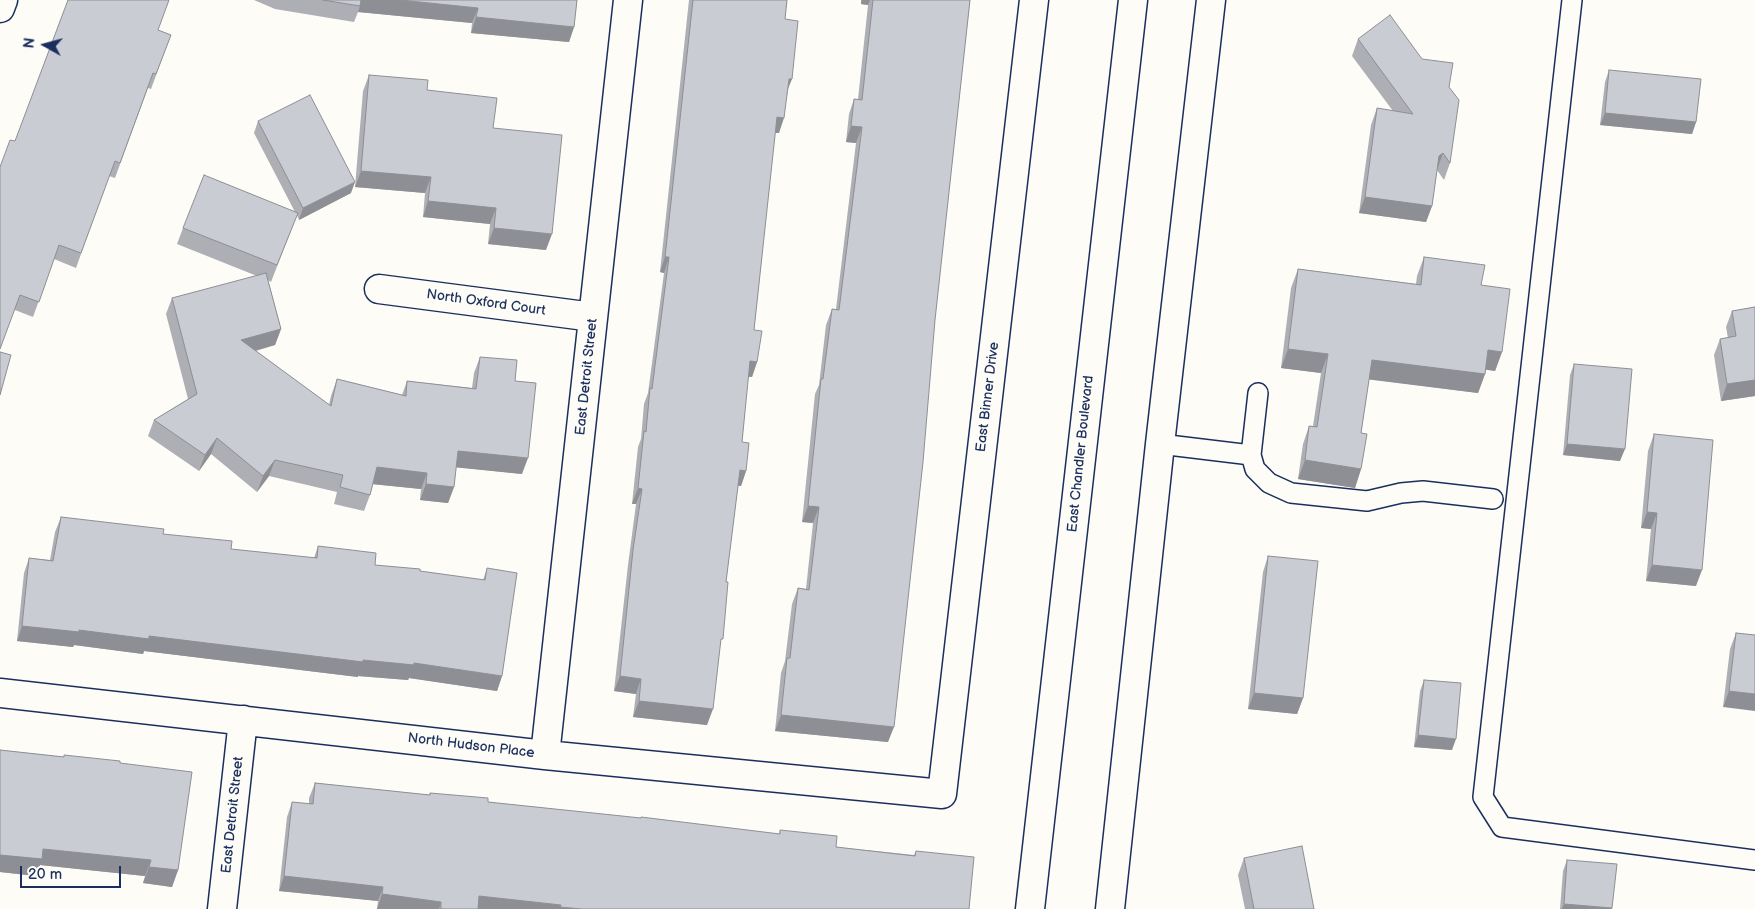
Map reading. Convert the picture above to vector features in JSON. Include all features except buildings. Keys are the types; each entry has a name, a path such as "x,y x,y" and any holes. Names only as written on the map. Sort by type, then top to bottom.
{"street":[{"path":"0,8 3,0"},
{"name":"East Detroit Street","path":"545,755 628,0"},
{"name":"East Binner Drive","path":"942,794 1034,0"},
{"name":"East Chandler Boulevard","path":"1030,909 1133,0"},
{"path":"1110,909 1160,444 1211,0"},
{"name":"North Oxford Court","path":"379,289 594,317"},
{"name":"North Hudson Place","path":"0,693 545,755 942,794"},
{"name":"East Detroit Street","path":"222,909 243,720"}],"lane":[{"path":"1572,0 1483,797 1502,827 1755,860"},
{"path":"1258,393 1251,455 1255,469 1270,483 1292,493 1367,501 1402,493 1423,491 1493,499"},
{"path":"1160,444 1251,455"}]}
